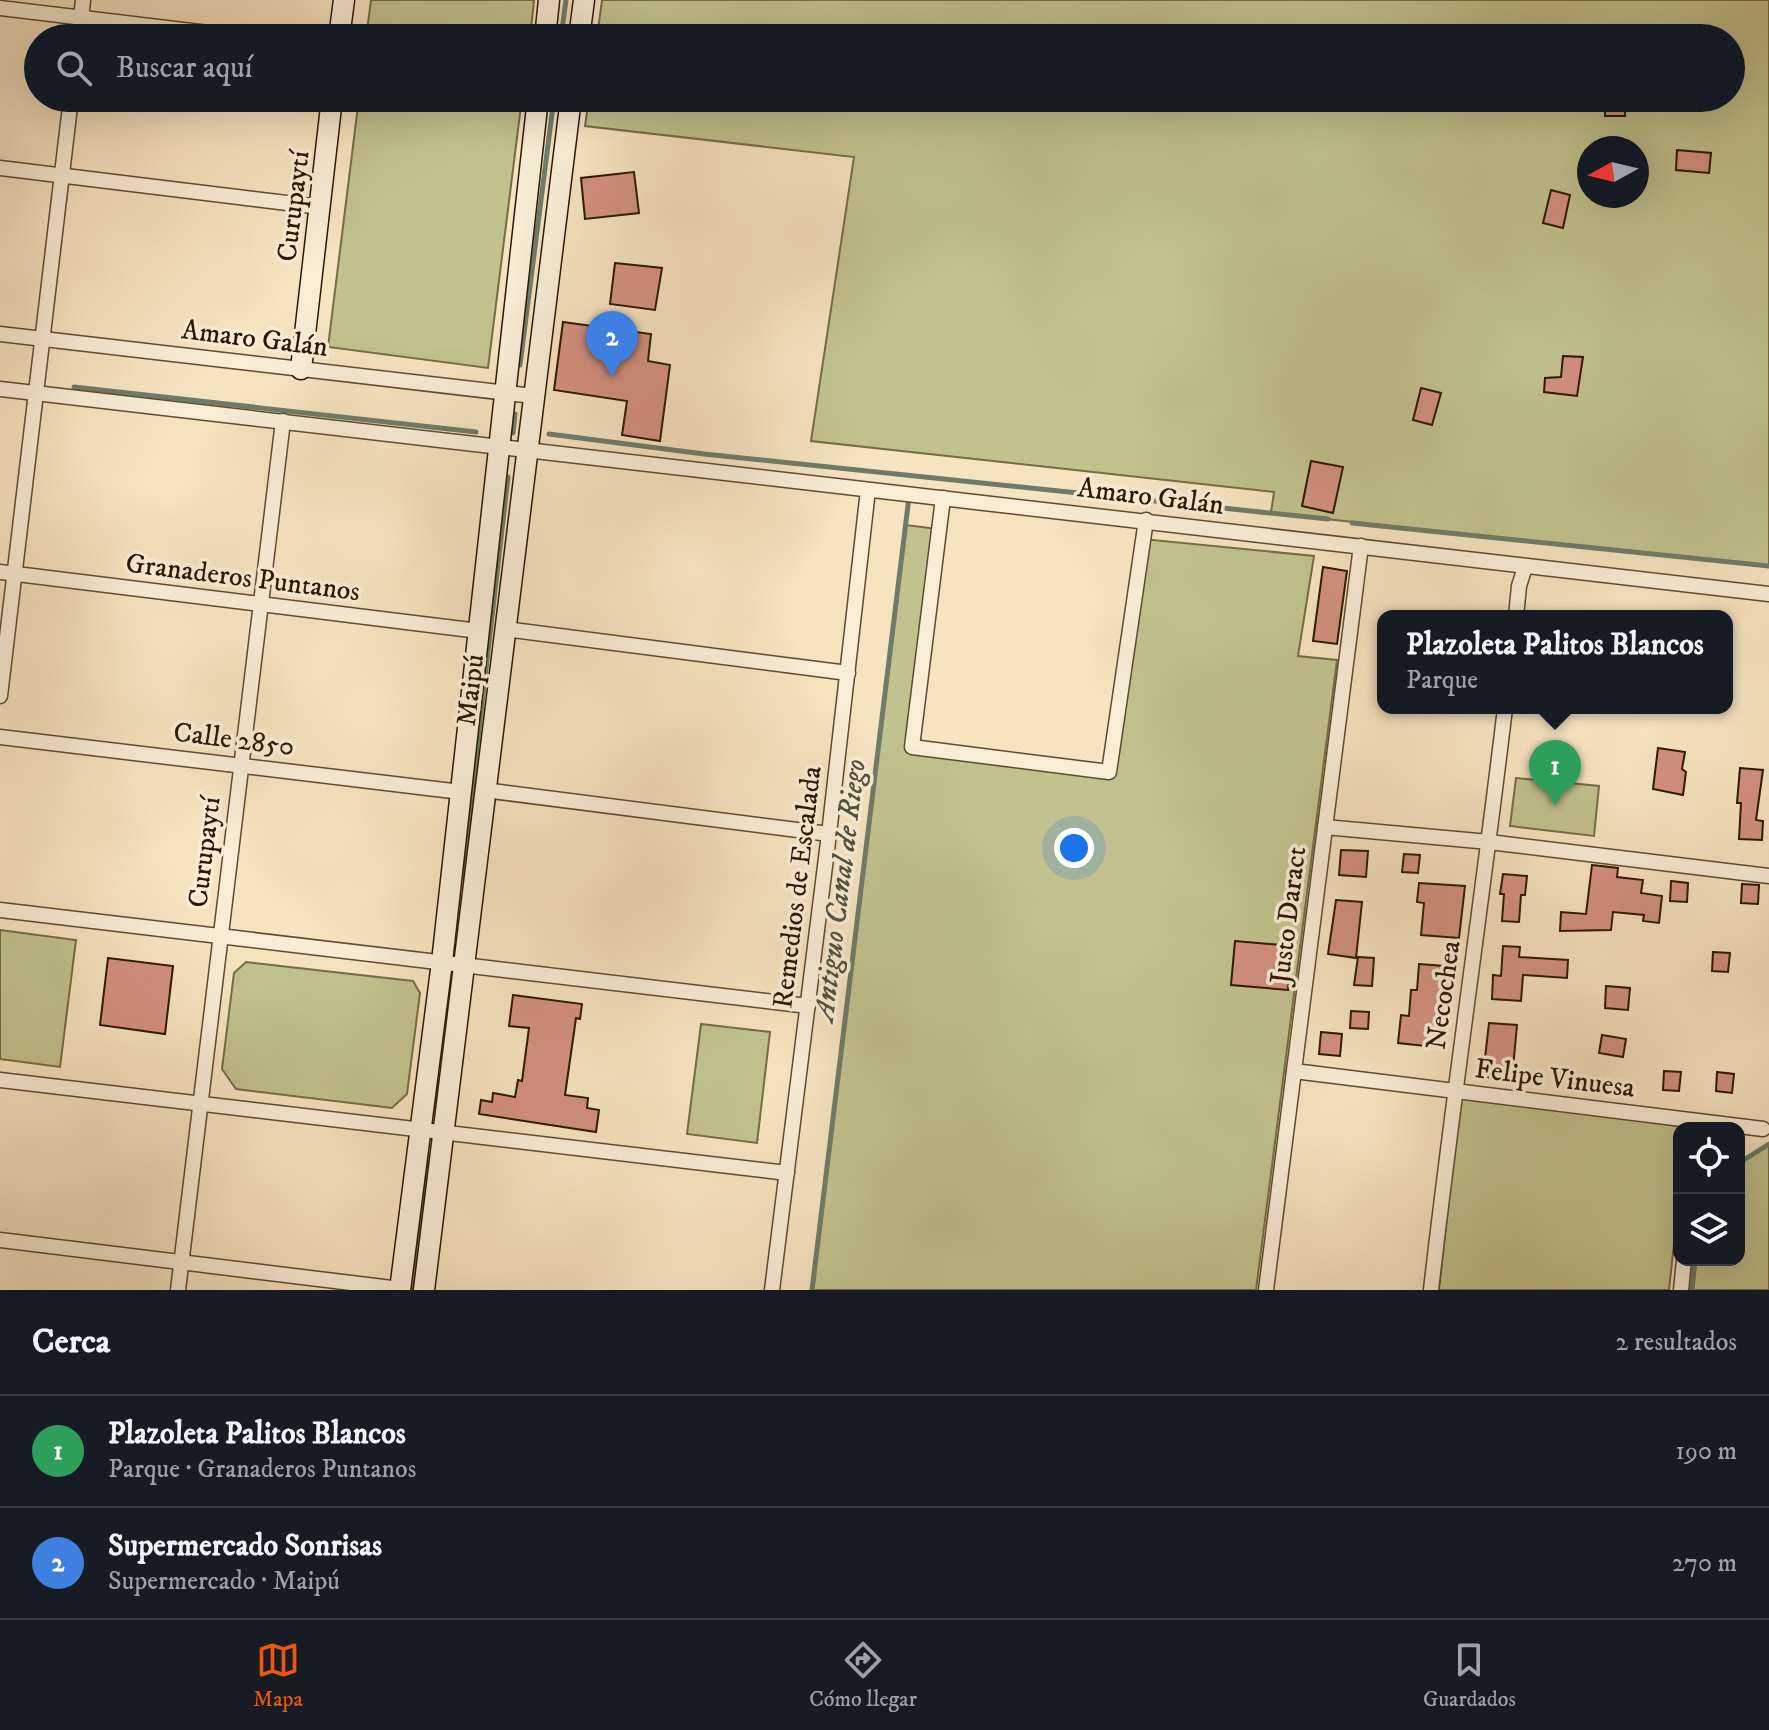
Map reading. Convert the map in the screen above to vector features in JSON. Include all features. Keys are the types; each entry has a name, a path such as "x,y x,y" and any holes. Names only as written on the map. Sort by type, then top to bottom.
{"street":[{"path":"80,24 83,0"},
{"path":"341,24 344,0"},
{"path":"546,24 549,0"},
{"path":"581,24 584,0"},
{"path":"0,8 132,24"},
{"path":"0,696 7,573 36,393 69,112"},
{"name":"Curupaytí","path":"301,369 330,112"},
{"name":"Maipú","path":"400,1289 442,962 536,112"},
{"name":"Maipú","path":"425,1290 569,112"},
{"path":"0,168 320,207"},
{"name":"Amaro Galán","path":"0,334 533,396"},
{"path":"0,389 499,446"},
{"name":"Curupaytí","path":"178,1290 283,421"},
{"name":"Amaro Galán","path":"499,446 1769,594"},
{"name":"Remedios de Escalada","path":"772,1290 868,490"},
{"path":"943,498 912,747 1109,772 1146,520"},
{"name":"Justo Daract","path":"1266,1290 1361,546"},
{"path":"1517,610 1525,567"},
{"name":"Granaderos Puntanos","path":"7,573 479,631"},
{"path":"505,629 848,673"},
{"name":"Necochea","path":"1431,1290 1454,1090 1504,714"},
{"name":"Calle 2850","path":"0,737 461,792"},
{"path":"484,790 829,834"},
{"path":"1325,827 1489,842 1769,876"},
{"path":"0,910 808,1006"},
{"name":"Felipe Vinuesa","path":"1294,1071 1684,1122"},
{"path":"0,1080 787,1173"},
{"name":"Felipe Vinuesa","path":"1745,1128 1763,1129"},
{"path":"0,1240 400,1289"},
{"path":"1681,1290 1683,1266"}],"green space":[{"path":"371,0 534,0 531,24 368,24"},
{"path":"602,0 1769,0 1769,567 1271,513 1274,492 811,441 854,157 585,126 587,112 1745,112 1745,24 599,24"},
{"path":"357,112 520,112 488,368 328,347"},
{"path":"906,525 938,529 912,747 1108,772 1143,539 1314,556 1298,656 1337,660 1256,1290 813,1290"},
{"path":"1516,778 1599,786 1594,836 1510,826"},
{"path":"0,930 76,940 60,1067 0,1059"},
{"path":"246,962 413,981 420,993 407,1094 392,1108 236,1089 222,1069 234,973"},
{"path":"701,1024 770,1032 757,1143 687,1134"},
{"path":"1460,1096 1673,1125 1673,1253 1669,1290 1439,1290"},
{"path":"1769,1144 1769,1290 1692,1290 1694,1266 1745,1266 1745,1159"}],"building":[{"path":"1605,112 1625,112 1625,116 1605,116"},
{"path":"1677,150 1711,153 1709,173 1676,170"},
{"path":"634,172 639,213 585,219 581,178"},
{"path":"1551,190 1570,195 1563,228 1543,223"},
{"path":"615,263 662,268 655,310 610,304"},
{"path":"563,322 651,334 648,361 670,365 660,441 622,435 627,401 554,390"},
{"path":"1563,356 1583,357 1577,396 1544,392 1545,378 1561,377"},
{"path":"1421,388 1441,393 1432,425 1413,420"},
{"path":"1311,461 1343,467 1333,513 1302,506"},
{"path":"1323,567 1347,571 1337,644 1313,641"},
{"path":"1658,748 1685,752 1683,795 1653,789"},
{"path":"1740,768 1763,770 1756,820 1763,821 1762,840 1739,839 1741,803 1737,803"},
{"path":"1341,850 1368,851 1366,877 1339,875"},
{"path":"1404,854 1420,855 1418,873 1402,872"},
{"path":"1592,865 1618,868 1617,877 1643,880 1641,893 1662,896 1659,923 1643,921 1644,915 1613,912 1611,930 1560,931 1561,912 1586,914"},
{"path":"1503,874 1527,876 1525,895 1521,895 1519,922 1502,921 1504,894 1500,894"},
{"path":"1671,881 1688,883 1687,902 1670,901"},
{"path":"1419,883 1465,886 1459,938 1421,935 1424,903 1417,902"},
{"path":"1742,884 1759,885 1758,904 1741,903"},
{"path":"1336,900 1362,902 1356,958 1328,954"},
{"path":"1235,941 1292,946 1288,990 1231,985"},
{"path":"1503,946 1520,947 1519,957 1568,960 1567,978 1523,975 1521,1001 1492,999 1493,975 1501,976"},
{"path":"1713,952 1730,953 1728,972 1712,971"},
{"path":"1358,957 1374,958 1372,986 1354,985"},
{"path":"108,958 173,966 165,1034 100,1025"},
{"path":"1419,964 1457,967 1455,986 1450,985 1444,1048 1398,1043 1401,1015 1409,1016 1411,990 1417,990"},
{"path":"1606,986 1630,988 1628,1010 1605,1008"},
{"path":"513,995 582,1004 580,1019 576,1018 565,1095 588,1098 587,1108 599,1110 596,1132 479,1114 481,1100 492,1102 493,1093 515,1097 518,1080 522,1081 529,1028 509,1026"},
{"path":"1351,1011 1369,1012 1368,1029 1350,1028"},
{"path":"1489,1023 1517,1025 1512,1080 1486,1077 1478,1069 1481,1058 1485,1058"},
{"path":"1321,1032 1342,1034 1340,1056 1319,1054"},
{"path":"1602,1035 1626,1039 1623,1057 1599,1053"},
{"path":"1664,1071 1681,1072 1679,1091 1663,1090"},
{"path":"1717,1072 1734,1074 1732,1093 1716,1091"}],"waterway":[{"path":"563,24 566,0"},
{"path":"520,365 552,112"},
{"path":"74,387 476,432"},
{"path":"513,433 515,414"},
{"path":"549,434 704,454 1328,519"},
{"path":"462,877 508,477"},
{"name":"Antiguo Canal de Riego","path":"812,1290 909,497"},
{"path":"1352,523 1769,566"},
{"path":"434,1102 437,1080"},
{"path":"1745,1159 1769,1144"},
{"path":"412,1290 428,1158"},
{"path":"1692,1290 1694,1266"}],"place":[{"name":"Supermercado Sonrisas","path":"612,377"},
{"name":"Plazoleta Palitos Blancos","path":"1555,806"}]}
